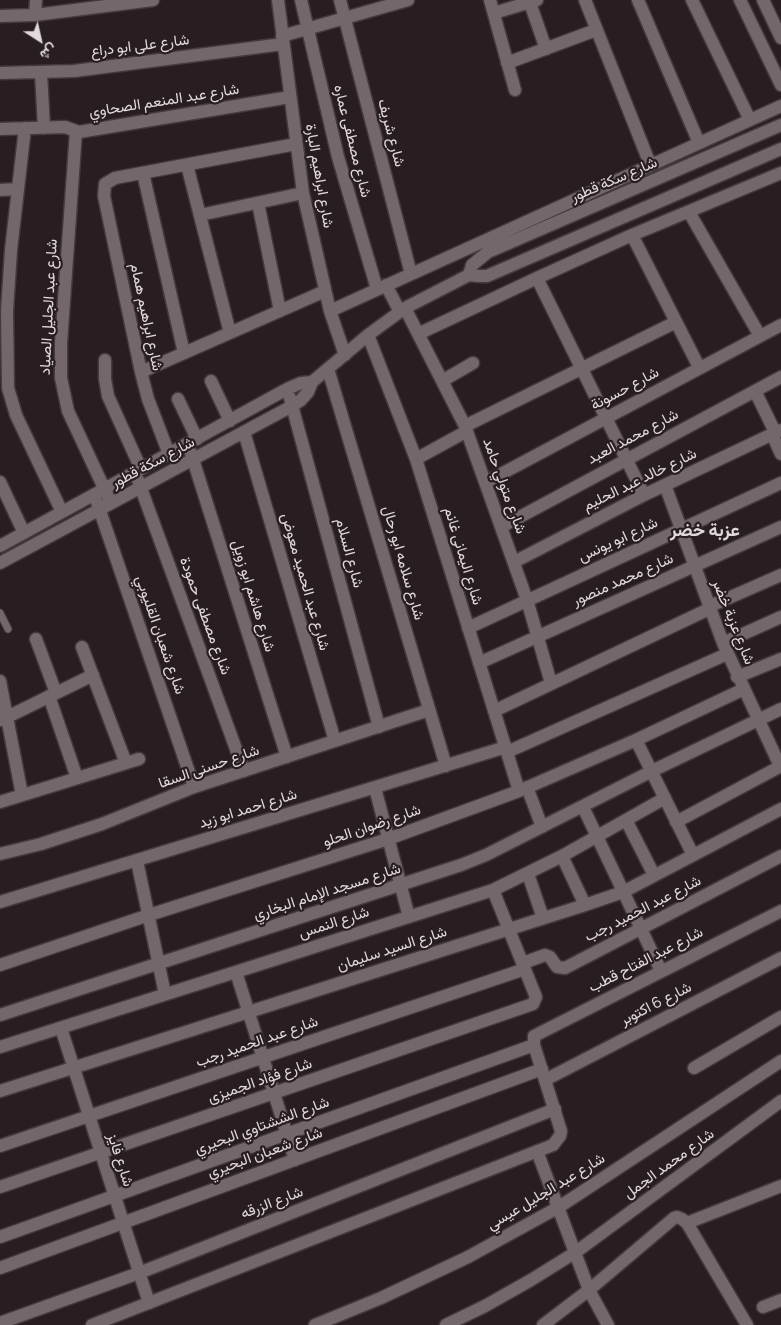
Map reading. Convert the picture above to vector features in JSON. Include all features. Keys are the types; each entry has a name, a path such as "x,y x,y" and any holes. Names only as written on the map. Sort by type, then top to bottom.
{"street":[{"path":"35,15 36,0"},
{"path":"0,16 35,15 153,0"},
{"name":"شارع ابراهيم البارة","path":"278,0 303,193 330,311 345,354"},
{"name":"شارع مصطفى عماره","path":"301,0 338,157 382,287 403,310"},
{"name":"شارع شريف","path":"340,0 411,274"},
{"name":"شارع على ابو دراع","path":"0,74 41,73 108,67 283,40 308,29 408,0"},
{"path":"490,0 515,90"},
{"path":"585,0 650,164"},
{"path":"638,0 699,143"},
{"path":"692,0 750,120"},
{"path":"740,0 781,84"},
{"path":"763,0 781,38"},
{"path":"494,13 532,1 546,49"},
{"path":"507,63 596,30"},
{"path":"41,73 44,128"},
{"name":"شارع عبد المنعم الصحاوي","path":"0,129 66,127 76,132 290,97"},
{"path":"330,311 781,106"},
{"name":"شارع سكة قطور","path":"469,275 472,265 488,252 781,125"},
{"path":"25,128 18,189 5,250 4,361 8,388 14,408 62,512"},
{"name":"شارع عبد الجليل الصياد","path":"76,132 61,352 61,378 68,411 99,492"},
{"path":"184,353 143,173 296,144"},
{"name":"شارع سكة قطور","path":"0,564 292,406 308,392 312,382 368,335 403,310 469,275 487,276 781,149"},
{"path":"187,165 230,333"},
{"name":"شارع ابراهيم همام","path":"143,173 115,178 105,184 104,196 141,372 148,399 169,454"},
{"path":"418,334 632,235 781,173"},
{"path":"0,190 18,189"},
{"path":"200,215 303,193"},
{"path":"258,203 280,311"},
{"path":"689,212 760,336"},
{"path":"632,235 699,368"},
{"path":"537,278 644,495"},
{"path":"141,372 325,291"},
{"name":"شارع متولي حامد","path":"403,310 418,334 466,429 527,600 551,683"},
{"path":"416,459 466,429 676,322"},
{"name":"شارع حسونة","path":"486,482 781,325"},
{"name":"شارع اليمانى غانم","path":"368,335 416,459 506,750 542,827"},
{"name":"شارع مصطفى حمودة","path":"105,360 108,396 138,471 141,487 244,771"},
{"path":"442,381 473,363"},
{"name":"شارع سلامه ابو رحال","path":"328,369 446,766"},
{"name":"شارع محمد العبد","path":"501,526 781,377"},
{"path":"211,381 230,421"},
{"name":"شارع سكة قطور","path":"0,546 287,389 301,383 312,382"},
{"name":"شارع السلام","path":"287,389 379,727"},
{"path":"755,391 776,432 781,454"},
{"name":"شارع هاشم ابو زويل","path":"178,398 193,441 194,460 287,757"},
{"name":"شارع عبد الحميد معوض","path":"244,432 335,741"},
{"name":"شارع خالد عبد الحليم","path":"514,562 644,495 776,432"},
{"path":"0,482 4,500 24,533"},
{"name":"شارع ابو يونس","path":"468,628 781,483"},
{"name":"شارع عزبة خضر","path":"665,485 725,649 781,766"},
{"name":"شارع شعبان القليوبي","path":"99,492 194,787"},
{"name":"شارع محمد منصور","path":"479,663 781,527"},
{"path":"494,711 781,575"},
{"name":"شارع احمد ابو زيد","path":"0,902 446,766 506,750 725,649 781,617"},
{"path":"36,639 77,778"},
{"path":"82,648 126,763"},
{"path":"737,677 781,658"},
{"path":"4,719 93,676"},
{"path":"0,681 4,719 22,795"},
{"name":"شارع رضوان الحلو","path":"0,965 388,839 523,789 636,740 744,689"},
{"name":"شارع مسجد الإمام البخاري","path":"0,1016 486,856 652,771 781,709"},
{"name":"شارع حسنى السقا","path":"0,854 41,844 102,824 194,787 429,710"},
{"path":"636,740 693,855"},
{"path":"0,802 139,759"},
{"path":"676,822 781,766"},
{"path":"375,788 409,916"},
{"name":"شارع النمس","path":"0,1047 493,890 562,856 665,798"},
{"path":"583,807 661,971"},
{"name":"شارع السيد سليمان","path":"0,1091 623,892 781,809"},
{"path":"626,820 654,875"},
{"path":"562,856 585,905"},
{"name":"شارع عبد الحميد رجب","path":"0,1146 524,966 545,954 550,957 557,967 565,968 781,856"},
{"path":"137,861 165,994"},
{"path":"528,874 543,918"},
{"path":"493,890 524,966"},
{"name":"شارع عبد الفتاح قطب","path":"534,1045 534,1036 538,1033 781,910"},
{"name":"شارع 6 اكتوبر","path":"544,1074 781,958"},
{"name":"شارع فؤاد الجميزى","path":"0,1187 531,1005 535,1002 536,997 524,966"},
{"path":"236,972 295,1160"},
{"path":"694,1068 781,1017"},
{"name":"شارع فايز","path":"61,1028 149,1303"},
{"path":"92,1325 553,1145 562,1130 534,1045"},
{"name":"شارع الششتاوي البحيري","path":"0,1237 534,1045"},
{"name":"شارع عبد الجليل عيسي","path":"314,1325 381,1298 468,1257 559,1207 781,1061"},
{"name":"شارع شعبان البحيري","path":"0,1268 295,1160 544,1074"},
{"name":"شارع محمد الجمل","path":"446,1325 524,1285 576,1252 781,1101"},
{"name":"شارع الزرقه","path":"0,1323 139,1273 555,1109"},
{"path":"537,1150 589,1290 608,1325"},
{"path":"687,1223 781,1186"},
{"path":"544,1325 589,1290 674,1218 680,1218 687,1223 747,1325"},
{"path":"763,1307 781,1300"}],"lane":[{"path":"0,613 8,629"}],"district":[{"name":"عزبة خضر","path":"705,531"}]}
